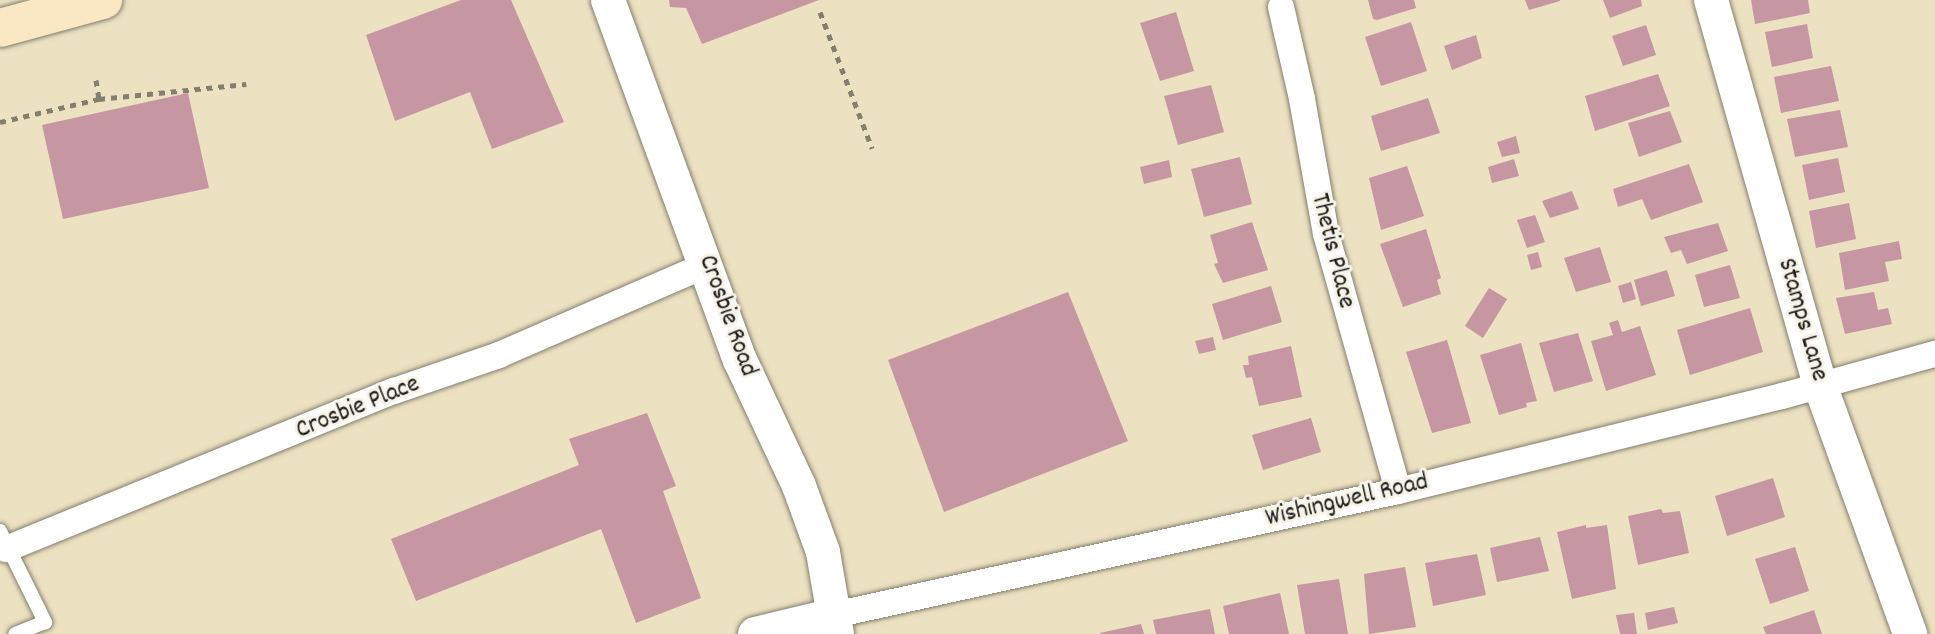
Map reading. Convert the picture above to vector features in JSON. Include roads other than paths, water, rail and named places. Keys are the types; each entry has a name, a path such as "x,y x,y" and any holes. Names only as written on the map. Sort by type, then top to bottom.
{"main road":[{"path":"0,28 103,0"}],"street":[{"name":"Crosbie Road","path":"608,0 708,264 740,360 799,486 823,552 836,625"},
{"name":"Stamps Lane","path":"1711,0 1820,385 1910,634"},
{"name":"Thetis Place","path":"1281,7 1329,248 1398,491"},
{"name":"Crosbie Place","path":"3,540 394,391 499,355 708,264"},
{"name":"Wishingwell Road","path":"755,634 836,625 1398,491 1935,354"}],"lane":[{"path":"3,540 45,622 15,634"}]}
